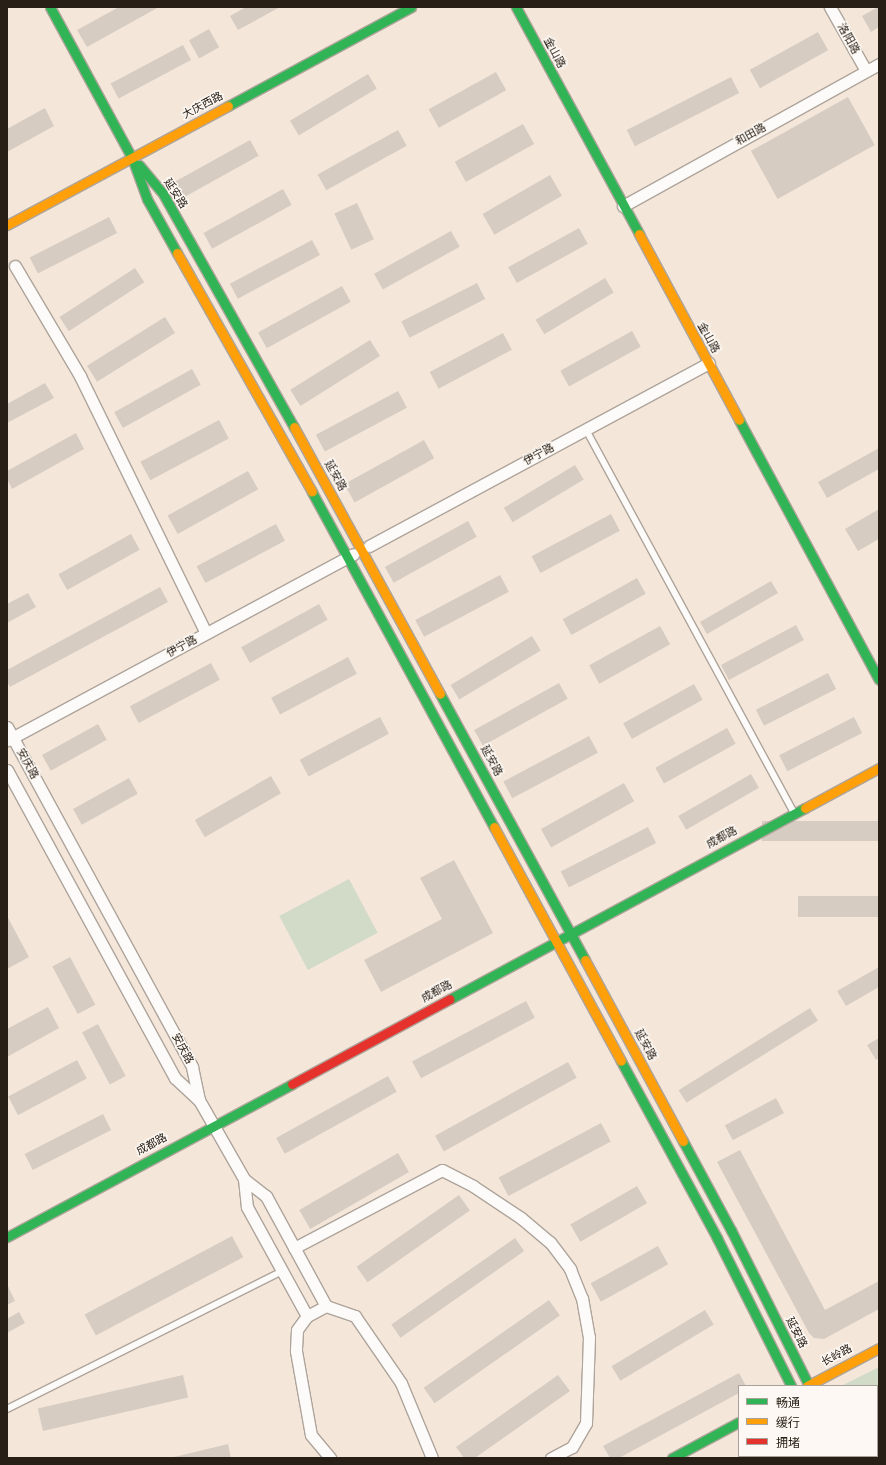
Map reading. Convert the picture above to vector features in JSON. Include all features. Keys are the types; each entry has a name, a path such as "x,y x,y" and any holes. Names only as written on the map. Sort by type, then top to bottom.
{"street":[{"name":"延安路","path":"50,7 132,158 147,199 352,555 556,941 717,1238 790,1385"},
{"name":"大庆西路","path":"7,225 411,7"},
{"name":"金山路","path":"516,7 879,680"},
{"name":"洛阳路","path":"830,7 866,71"},
{"name":"和田路","path":"623,206 879,64"},
{"name":"延安路","path":"132,158 162,192 362,549 731,1230 808,1385"},
{"path":"15,266 80,376 206,633"},
{"name":"伊宁路","path":"369,546 709,363"},
{"name":"伊宁路","path":"10,739 352,555"},
{"name":"安庆路","path":"7,727 10,739 192,1067 199,1100"},
{"name":"成都路","path":"7,1237 879,768"},
{"name":"安庆路","path":"7,770 175,1078 199,1100"},
{"path":"199,1100 244,1179 266,1196 326,1306 355,1316 400,1383 432,1458"},
{"path":"294,1248 442,1170 473,1186 521,1218 550,1242 570,1269 582,1298 589,1337 589,1386 586,1423 572,1447 551,1458"},
{"path":"244,1179 248,1207 307,1316"},
{"path":"326,1306 307,1316 297,1330 296,1351 311,1435 330,1458"},
{"name":"长岭路","path":"810,1385 879,1348"},
{"path":"672,1458 738,1423"}],"lane":[{"path":"586,429 794,814"},
{"path":"7,1409 282,1271"}],"green space":[{"path":"349,879 378,933 308,970 279,916"},
{"path":"879,1367 879,1458 854,1457 878,1457 878,1385 843,1385"}],"building":[{"path":"119,7 159,7 87,47 77,30"},
{"path":"246,7 280,7 238,30 230,16"},
{"path":"878,7 879,27 871,32 862,16"},
{"path":"209,29 219,47 199,59 189,40"},
{"path":"818,32 828,50 760,88 750,70"},
{"path":"183,45 191,60 119,99 111,83"},
{"path":"496,72 506,90 439,128 429,109"},
{"path":"368,74 377,89 299,135 290,121"},
{"path":"731,77 739,93 635,146 627,130"},
{"path":"848,97 875,145 778,199 751,151"},
{"path":"45,108 54,126 7,152 7,129"},
{"path":"523,124 534,144 466,182 455,162"},
{"path":"398,130 407,146 326,190 318,175"},
{"path":"250,140 259,156 184,197 175,182"},
{"path":"550,175 562,196 494,235 482,214"},
{"path":"283,189 292,205 212,249 203,233"},
{"path":"357,203 374,239 351,250 334,214"},
{"path":"109,217 117,233 38,273 30,257"},
{"path":"579,228 588,244 517,283 508,267"},
{"path":"451,231 460,247 383,289 374,274"},
{"path":"312,240 320,255 238,299 230,284"},
{"path":"135,268 144,282 69,331 60,317"},
{"path":"605,278 614,293 544,334 536,320"},
{"path":"477,283 485,299 409,338 401,322"},
{"path":"342,286 351,302 267,348 258,333"},
{"path":"165,317 175,333 97,382 87,366"},
{"path":"632,331 641,347 569,386 560,371"},
{"path":"503,333 512,350 439,389 430,372"},
{"path":"370,340 380,356 300,406 290,390"},
{"path":"192,369 201,385 123,428 114,412"},
{"path":"45,383 54,398 7,423 7,404"},
{"path":"398,391 407,408 325,451 316,435"},
{"path":"219,420 229,439 150,480 140,462"},
{"path":"76,433 84,449 12,489 7,479 7,471"},
{"path":"424,440 434,458 355,502 344,484"},
{"path":"879,448 879,469 827,498 818,482"},
{"path":"575,465 584,480 513,522 504,508"},
{"path":"248,471 258,489 178,534 168,516"},
{"path":"879,509 879,539 858,551 845,529"},
{"path":"611,514 620,531 540,573 532,556"},
{"path":"468,521 477,537 394,583 385,567"},
{"path":"276,524 285,541 205,583 197,566"},
{"path":"131,534 140,550 67,590 58,574"},
{"path":"500,575 509,592 424,637 415,620"},
{"path":"637,578 646,594 571,635 563,619"},
{"path":"771,581 778,593 707,634 700,622"},
{"path":"160,587 168,602 10,687 7,682 7,670"},
{"path":"28,593 36,607 7,623 7,604"},
{"path":"319,604 328,620 250,663 241,647"},
{"path":"796,625 804,640 729,680 721,665"},
{"path":"660,626 670,644 599,684 589,665"},
{"path":"532,636 541,651 459,700 451,685"},
{"path":"348,657 357,674 280,715 271,698"},
{"path":"211,663 220,680 139,723 130,706"},
{"path":"828,673 836,689 764,726 756,710"},
{"path":"559,683 568,699 483,746 474,730"},
{"path":"694,684 703,700 632,739 623,723"},
{"path":"380,717 389,734 309,776 300,760"},
{"path":"854,717 862,733 787,771 779,755"},
{"path":"98,724 107,740 51,771 42,755"},
{"path":"727,728 736,744 664,783 655,768"},
{"path":"589,736 598,753 512,798 503,782"},
{"path":"751,774 759,788 686,830 678,816"},
{"path":"271,776 281,793 205,837 195,820"},
{"path":"129,778 138,794 82,825 73,809"},
{"path":"624,783 634,801 551,847 541,829"},
{"path":"762,821 879,821 879,841 762,841"},
{"path":"648,827 656,843 569,888 561,871"},
{"path":"454,860 493,933 381,992 364,960 442,919 420,878"},
{"path":"798,896 879,896 879,917 798,917"},
{"path":"7,916 29,957 7,969"},
{"path":"70,957 95,1005 78,1014 52,966"},
{"path":"879,967 879,987 846,1006 837,991"},
{"path":"526,1001 535,1018 421,1078 412,1062"},
{"path":"48,1007 59,1028 7,1057 7,1029"},
{"path":"810,1008 818,1021 687,1103 679,1090"},
{"path":"98,1024 126,1076 110,1085 82,1032"},
{"path":"879,1038 879,1058 876,1060 867,1045"},
{"path":"77,1060 87,1079 18,1115 8,1097"},
{"path":"568,1062 577,1078 444,1151 435,1136"},
{"path":"388,1076 397,1092 285,1154 276,1138"},
{"path":"776,1098 784,1113 733,1140 725,1125"},
{"path":"103,1114 111,1130 33,1170 25,1154"},
{"path":"601,1123 611,1142 508,1196 499,1177"},
{"path":"740,1150 825,1310 879,1281 879,1309 824,1339 814,1338 809,1333 717,1162"},
{"path":"398,1153 409,1172 310,1229 299,1210"},
{"path":"637,1186 647,1203 580,1242 570,1224"},
{"path":"459,1195 470,1211 368,1282 357,1267"},
{"path":"232,1236 243,1257 96,1336 85,1314"},
{"path":"515,1238 524,1251 400,1338 391,1325"},
{"path":"658,1246 668,1264 601,1302 591,1283"},
{"path":"7,1284 15,1301 7,1305"},
{"path":"549,1300 560,1316 435,1403 424,1388"},
{"path":"705,1310 714,1325 620,1381 612,1366"},
{"path":"19,1312 25,1323 7,1333 7,1319"},
{"path":"739,1373 745,1385 738,1385 738,1394 619,1458 610,1458 603,1446"},
{"path":"183,1375 188,1397 43,1431 38,1409"},
{"path":"558,1375 570,1391 475,1458 464,1458 456,1447"},
{"path":"228,1444 231,1458 174,1458 174,1457"}],"traffic: fast":[{"path":"50,7 132,158 147,199 177,253"},
{"path":"228,106 411,7"},
{"path":"516,7 639,234"},
{"path":"139,165 162,192 294,427"},
{"path":"739,420 879,680"},
{"path":"312,492 494,827"},
{"path":"440,694 585,960"},
{"path":"450,999 805,808"},
{"path":"621,1061 717,1238 790,1385"},
{"path":"7,1237 292,1084"},
{"path":"683,1141 731,1230 808,1385"},
{"path":"672,1458 738,1423"}],"traffic: slow":[{"path":"7,225 228,106"},
{"path":"639,234 739,420"},
{"path":"177,253 312,492"},
{"path":"294,427 440,694"},
{"path":"805,808 879,768"},
{"path":"494,827 621,1061"},
{"path":"585,960 683,1141"},
{"path":"809,1385 879,1348"}],"traffic: jam":[{"path":"292,1084 450,999"}]}
